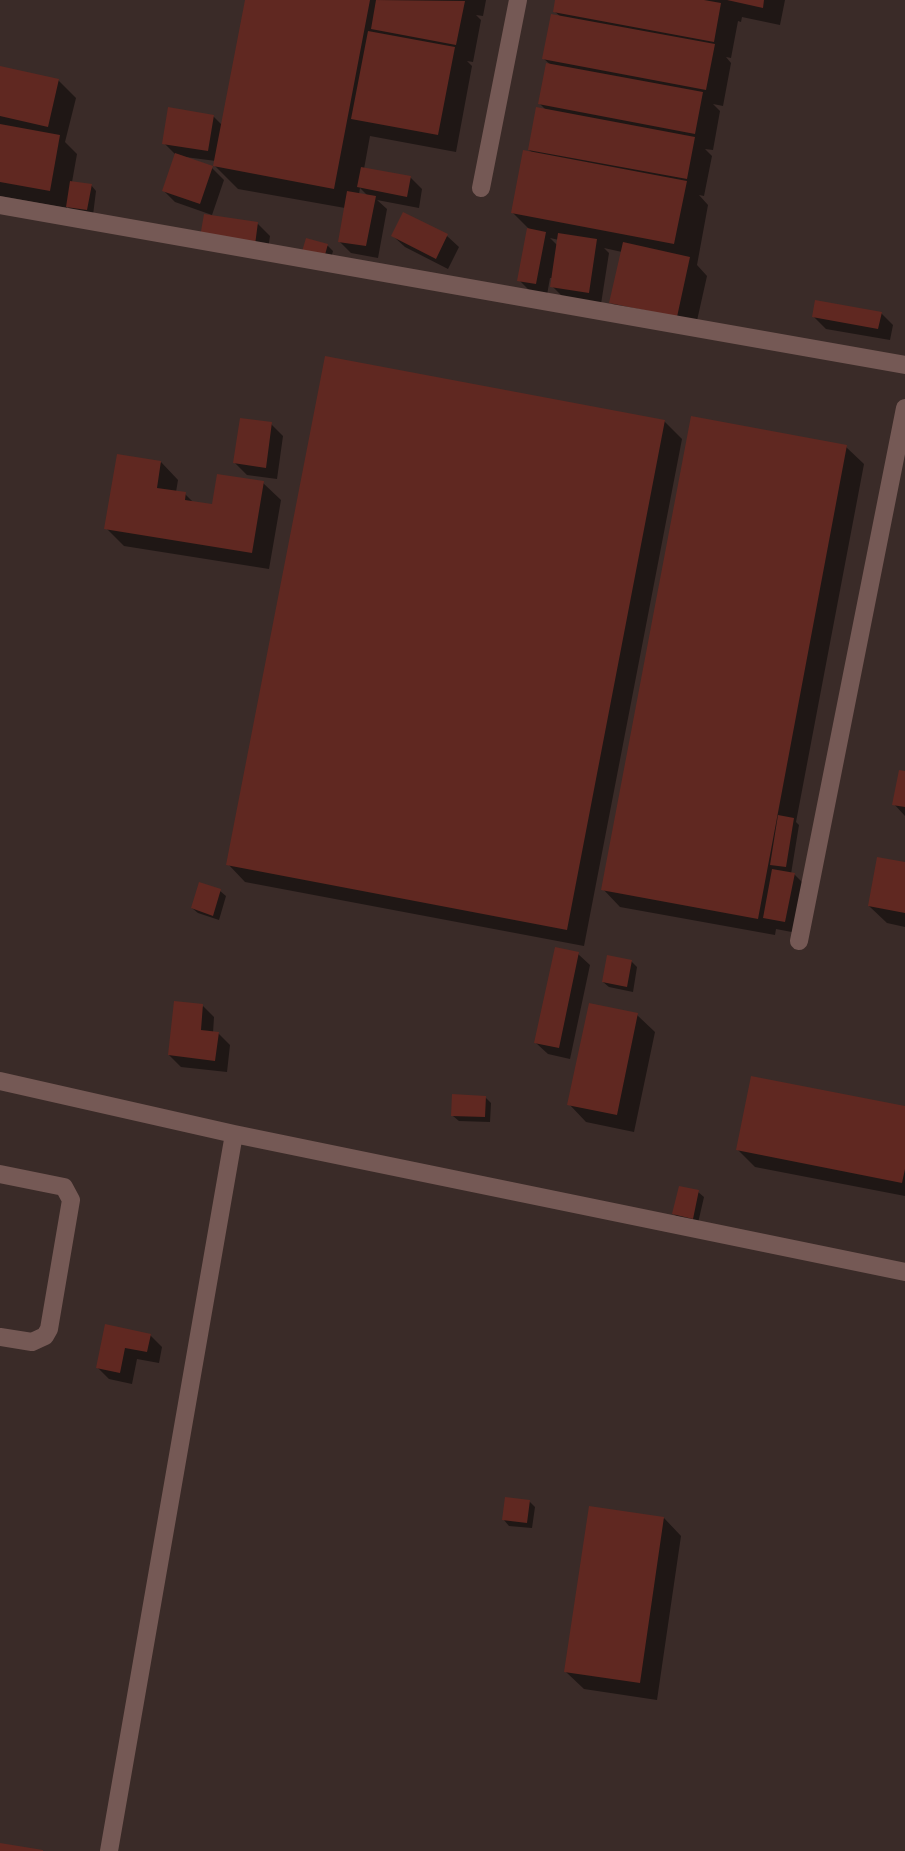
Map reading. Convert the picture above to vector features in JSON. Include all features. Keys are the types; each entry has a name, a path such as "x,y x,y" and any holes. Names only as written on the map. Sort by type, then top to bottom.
{"street":[{"path":"480,188 518,0"},
{"path":"0,205 905,365"},
{"path":"799,941 905,408"},
{"path":"0,1081 234,1134 905,1272"},
{"path":"109,1851 234,1134"},
{"path":"0,1174 64,1187 72,1200 49,1329 45,1336 32,1342 0,1337"}],"shaded area":[{"path":"0,0 905,0 905,1851 0,1851"}],"building":[{"path":"245,0 370,0 334,189 213,166"},
{"path":"376,0 465,1 456,45 371,29"},
{"path":"555,0 704,0 721,3 714,42 553,12"},
{"path":"727,0 764,0 763,8"},
{"path":"551,14 715,44 706,90 542,59"},
{"path":"368,31 455,47 438,135 351,119"},
{"path":"546,63 703,92 695,134 538,104"},
{"path":"0,66 59,79 48,127 0,116"},
{"path":"168,107 214,115 208,151 162,144"},
{"path":"536,107 695,137 687,179 528,150"},
{"path":"0,124 60,135 50,191 0,182"},
{"path":"523,150 687,181 674,244 511,213"},
{"path":"175,153 213,166 200,204 162,191"},
{"path":"361,167 411,176 407,197 357,187"},
{"path":"70,181 92,184 87,210 66,207"},
{"path":"347,191 376,196 366,246 338,242"},
{"path":"403,212 448,234 436,259 391,236"},
{"path":"204,214 258,222 255,245 200,237"},
{"path":"527,228 546,232 536,284 517,281"},
{"path":"558,233 597,239 589,293 550,287"},
{"path":"306,238 328,244 323,262 301,255"},
{"path":"623,242 690,257 677,317 609,303"},
{"path":"815,300 882,312 878,329 812,317"},
{"path":"325,356 665,420 567,930 226,865"},
{"path":"691,416 847,445 758,919 601,890"},
{"path":"240,418 272,422 266,468 233,463"},
{"path":"117,454 161,461 157,488 186,492 185,500 212,504 217,474 264,481 252,553 104,529"},
{"path":"899,770 905,771 905,807 892,805"},
{"path":"778,815 794,818 786,867 770,865"},
{"path":"877,857 905,862 905,913 868,906"},
{"path":"772,869 795,873 785,922 763,918"},
{"path":"199,882 221,889 213,916 191,908"},
{"path":"555,947 579,952 559,1048 534,1043"},
{"path":"607,955 632,960 627,987 602,982"},
{"path":"174,1001 203,1004 201,1030 219,1032 215,1061 168,1055"},
{"path":"589,1003 638,1013 617,1115 567,1105"},
{"path":"751,1076 905,1106 905,1169 902,1183 736,1150"},
{"path":"452,1094 486,1096 485,1117 451,1116"},
{"path":"679,1186 699,1190 693,1219 672,1214"},
{"path":"105,1324 151,1334 147,1352 125,1348 120,1373 96,1368"},
{"path":"505,1497 530,1500 527,1523 502,1520"},
{"path":"589,1506 664,1517 640,1683 564,1672"},
{"path":"0,1843 43,1850 43,1851 0,1851"}]}
